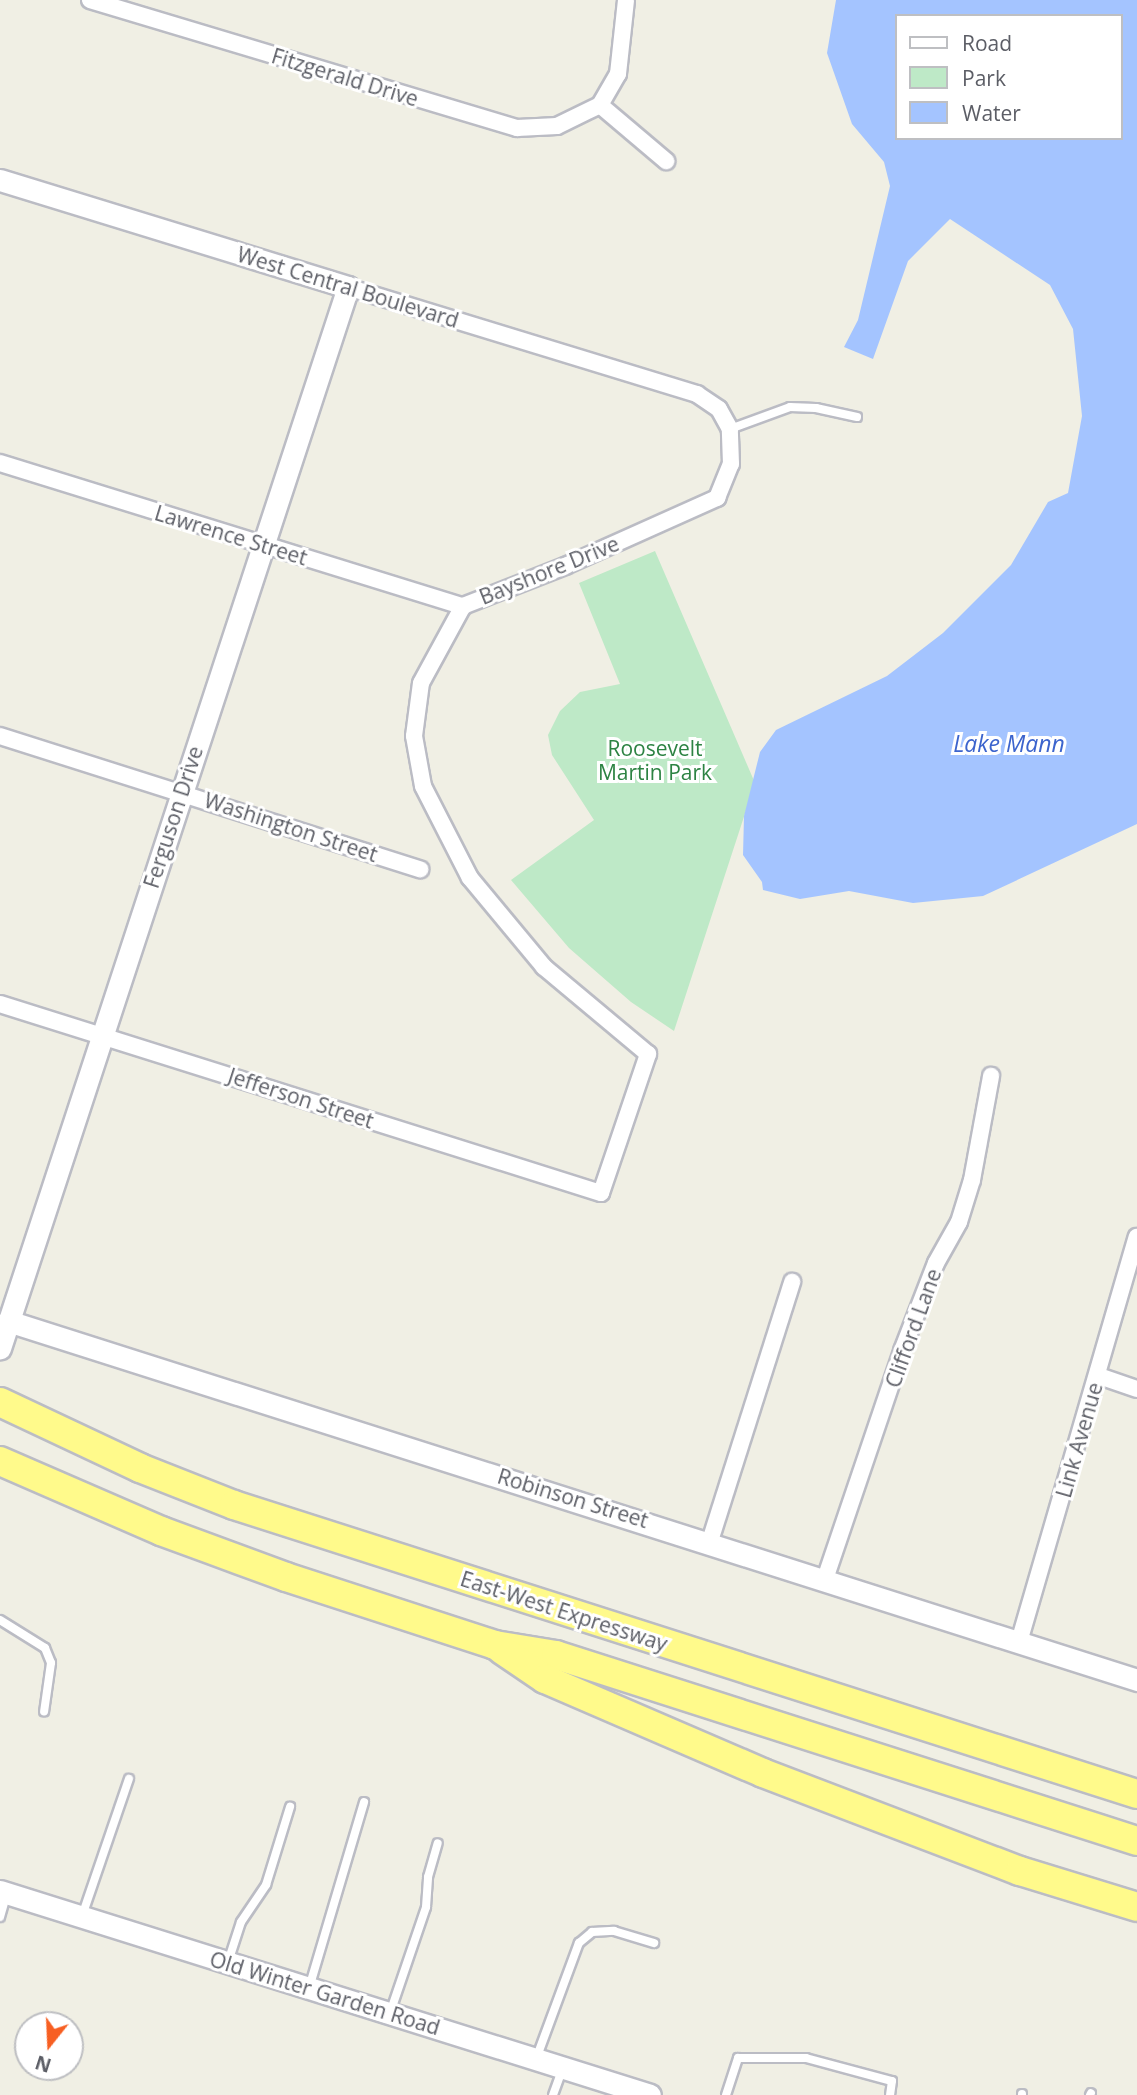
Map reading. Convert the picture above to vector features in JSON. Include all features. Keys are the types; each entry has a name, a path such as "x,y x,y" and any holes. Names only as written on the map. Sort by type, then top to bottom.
{"highway":[{"name":"East-West Expressway","path":"0,1402 234,1505 1137,1794"},
{"name":"East-West Expressway","path":"10,1466 173,1536 495,1645 556,1655 1137,1841"},
{"path":"495,1645 545,1679 763,1773 1020,1871 1137,1907"},
{"path":"957,1737 1137,1787"}],"street":[{"name":"Fitzgerald Drive","path":"90,0 517,128 557,126 600,105"},
{"path":"626,0 618,74 600,105 666,162"},
{"name":"West Central Boulevard","path":"0,180 697,394 719,409 730,429"},
{"name":"Ferguson Drive","path":"0,1348 261,544 348,287"},
{"name":"Bayshore Drive","path":"601,1193 648,1054 544,967 470,878 423,786 414,736 421,682 463,606 565,566 717,498 731,464 730,429"},
{"name":"Lawrence Street","path":"0,463 463,606"},
{"name":"Washington Street","path":"0,736 420,869"},
{"name":"Jefferson Street","path":"0,1004 601,1193"},
{"name":"Clifford Lane","path":"825,1579 902,1351 936,1262 959,1222 972,1180 991,1076"},
{"name":"Link Avenue","path":"1019,1642 1099,1376 1137,1237"},
{"path":"710,1541 792,1282"},
{"name":"Robinson Street","path":"9,1321 710,1541 1137,1680"},
{"path":"1099,1376 1137,1388"},
{"name":"Old Winter Garden Road","path":"4,1892 650,2095"}],"lane":[{"path":"730,429 790,407 816,408 857,417"},
{"path":"0,1620 45,1648 51,1663 44,1712"},
{"path":"82,1916 128,1779"},
{"path":"309,1988 364,1802"},
{"path":"228,1962 241,1922 266,1885 290,1807"},
{"path":"390,2013 426,1907 428,1877 438,1843"},
{"path":"0,1917 4,1892"},
{"path":"536,2059 579,1943 592,1932 614,1931 654,1943"},
{"path":"726,2095 738,2058 806,2058 892,2081 890,2095"},
{"path":"553,2095 563,2068"}],"green space":[{"name":"Roosevelt Martin Park","path":"655,551 755,783 674,1031 631,1002 569,948 511,880 594,820 552,755 548,735 560,711 580,692 620,684 579,583"}],"water":[{"name":"Lake Mann","path":"836,0 1137,0 1137,824 983,896 913,903 849,891 800,899 763,890 762,882 743,855 744,816 760,752 776,730 887,676 943,633 1011,565 1048,502 1068,493 1082,416 1073,329 1050,285 950,219 908,261 873,359 844,347 858,320 890,186 884,162 852,124 827,53"}]}
